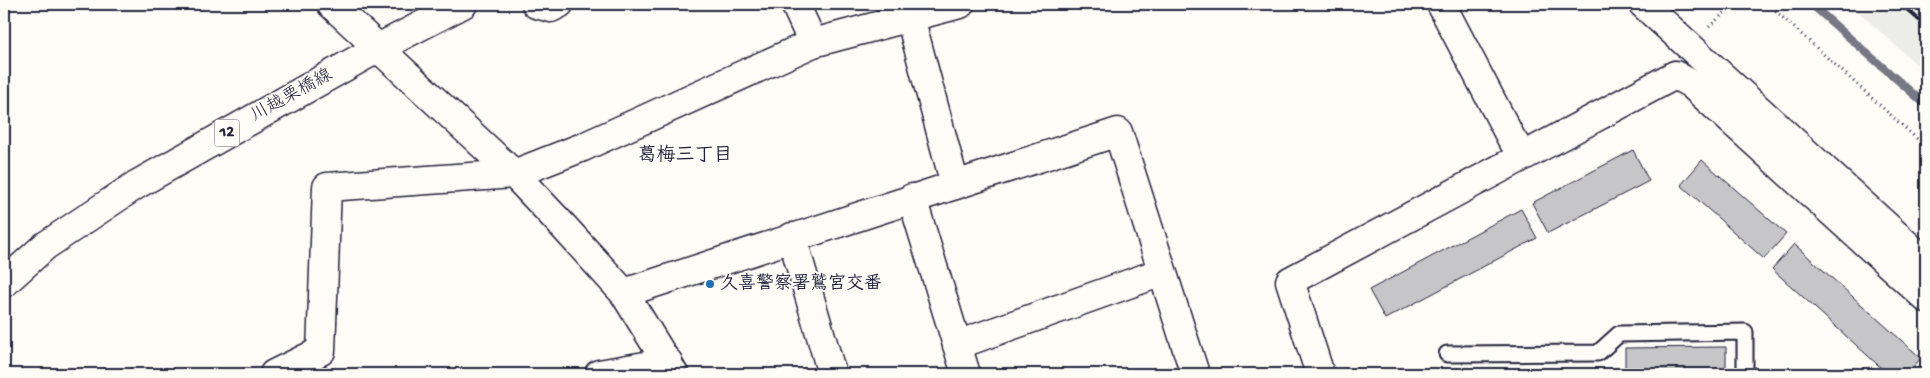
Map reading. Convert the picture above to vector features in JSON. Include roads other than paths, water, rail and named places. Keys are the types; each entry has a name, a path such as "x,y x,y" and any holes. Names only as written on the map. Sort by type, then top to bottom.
{"street":[{"path":"331,4 380,47 514,174 624,293 672,368 599,374"},
{"name":"川越栗橋線","path":"4,283 45,246 136,185 380,47 463,4"},
{"path":"536,4 551,8 559,4"},
{"path":"795,4 813,43"},
{"path":"274,374 322,351 326,187 514,174 583,147 813,43 960,4"},
{"path":"1441,4 1511,138 1523,156"},
{"path":"1643,4 1926,262"},
{"path":"910,17 956,185"},
{"path":"1320,374 1290,281 1675,75 1691,84 1926,298"},
{"path":"624,293 1118,132 1195,374"},
{"path":"912,198 966,374"},
{"path":"792,237 832,374"},
{"path":"956,345 1162,272"}],"lane":[{"path":"1447,354 1598,352 1620,334 1745,332 1744,374"}],"waterway":[{"path":"1811,4 1926,105"}],"railway":[{"path":"1901,4 1926,26"}],"place":[{"name":"久喜警察署鷲宮交番","path":"710,284"}],"district":[{"name":"葛梅三丁目","path":"685,156"}]}
